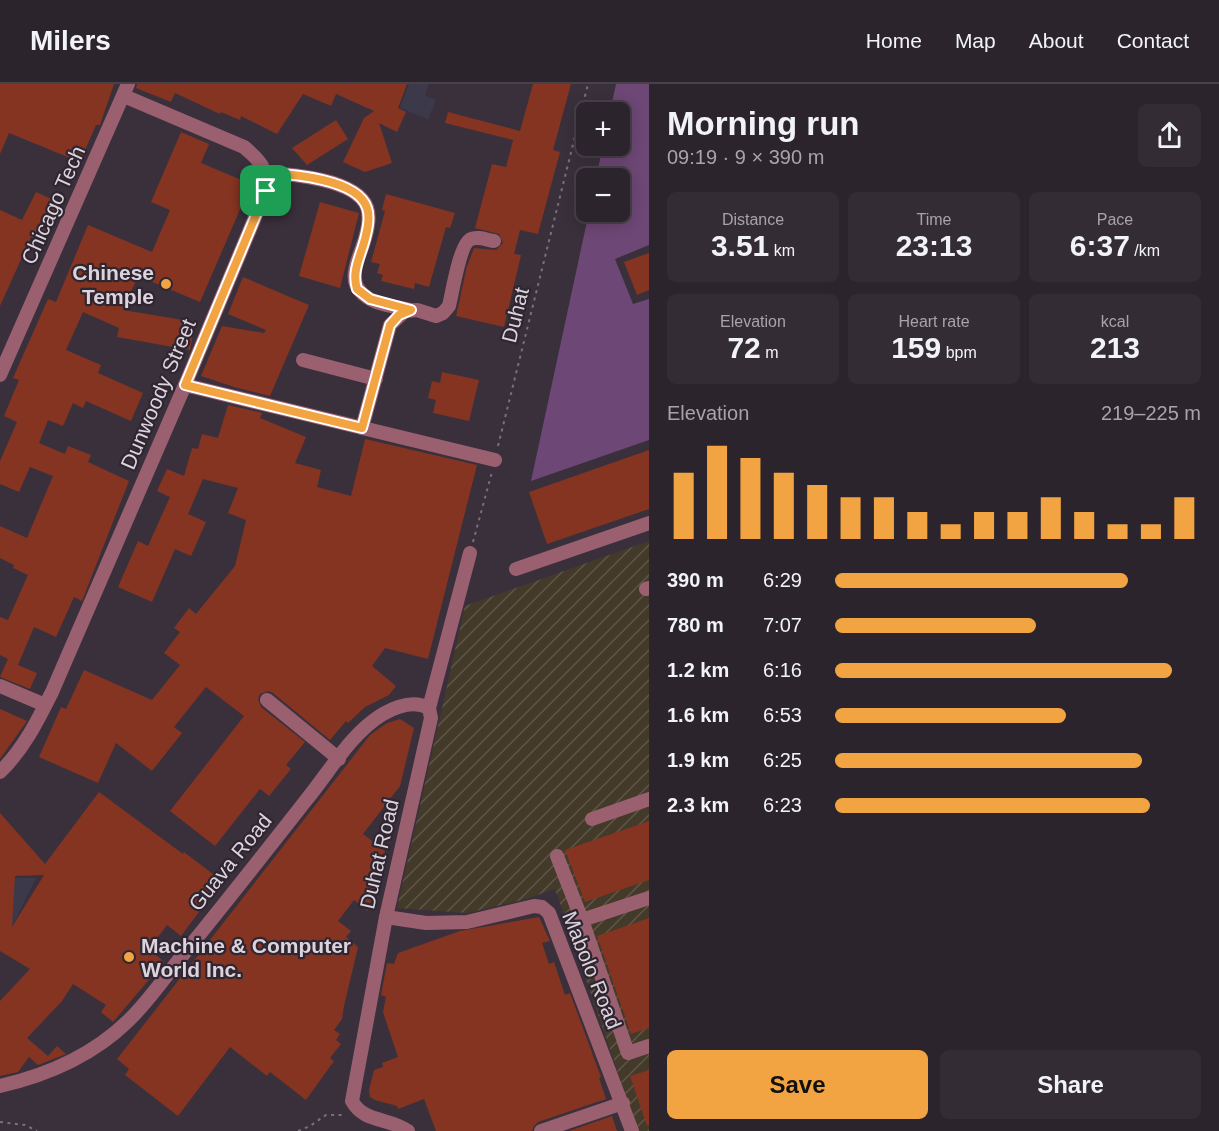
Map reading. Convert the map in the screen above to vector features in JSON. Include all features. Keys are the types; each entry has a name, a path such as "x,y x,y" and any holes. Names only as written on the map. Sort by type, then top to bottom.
{"street":[{"path":"126,90 244,147 259,159 266,173 291,174 341,185 360,196 367,208 368,219 366,236 355,271 357,289 370,299 436,316 449,306 462,252 467,242 474,238 495,241"},
{"name":"Chicago Tech","path":"0,375 126,90"},
{"name":"Dunwoody Street","path":"0,772 33,729 45,705 185,385 266,191 266,173"},
{"path":"362,428 390,325 399,315 411,310"},
{"path":"303,360 376,379"},
{"path":"185,385 495,460"},
{"path":"516,568 649,523"},
{"name":"Duhat Road","path":"365,1116 357,1111 352,1101 386,917 432,718 429,708 470,553"},
{"path":"0,686 45,705"},
{"path":"267,700 339,759"},
{"name":"Guava Road","path":"0,1086 30,1079 68,1064 103,1043 129,1020 368,726 383,714 402,706 420,703 429,708"},
{"path":"592,819 649,799"},
{"path":"557,856 628,1053 649,1046"},
{"path":"582,921 649,898"},
{"name":"Mabolo Road","path":"386,917 426,923 468,922 534,906 542,907 549,913 632,1131"},
{"path":"541,1131 622,1103"},
{"path":"365,1116 399,1125 408,1131"}],"path":[{"name":"Duhat","path":"470,553 588,84"},
{"path":"298,1131 326,1115 365,1116"},
{"path":"0,1122 25,1125 37,1131"}],"shaded area":[{"path":"409,84 429,84 425,95 436,100 428,119 400,108"},
{"path":"616,84 649,84 649,245 615,259 633,304 649,299 649,440 531,481 587,222 630,222 630,168 598,168 601,156 630,156 630,102 612,102"},
{"path":"649,541 649,1131 638,1131 555,889 523,900 467,913 397,908 465,606"},
{"path":"0,878 36,878 0,951"}],"building":[{"path":"0,84 114,84 100,125 96,125 80,162 9,133 0,154"},
{"path":"137,84 407,84 398,108 406,112 397,132 379,123 392,163 365,172 343,162 364,118 374,111 336,94 331,106 303,94 277,134 241,116 240,120 221,112 220,114 175,93 171,102 136,88"},
{"path":"533,84 571,84 553,150 560,152 538,234 520,230 514,254 521,255 504,327 456,316 467,266 474,248 496,250 503,243 499,234 475,228 492,164 506,167 513,140 445,123 448,112 520,131"},
{"path":"336,120 348,139 307,165 292,148"},
{"path":"181,132 209,144 201,163 251,184 200,302 138,276 123,310 195,322 190,350 117,337 119,328 83,312 66,350 101,365 98,373 143,393 131,421 86,401 83,408 73,403 63,426 48,420 39,443 65,454 68,446 91,455 88,462 129,481 82,601 74,597 56,637 34,627 18,665 37,673 30,689 0,677 8,659 0,655 0,617 8,620 28,575 13,568 14,565 0,558 0,526 27,538 53,476 30,467 19,492 0,484 0,461 17,422 4,416 19,380 13,378 48,299 56,302 88,225 152,252 170,210 151,202"},
{"path":"36,192 62,204 43,243 31,237 0,306 0,210 22,220"},
{"path":"386,194 455,213 450,228 446,227 429,287 415,283 414,289 381,281 383,275 377,273 380,264 371,262 385,211 382,210"},
{"path":"320,202 359,213 340,288 299,276"},
{"path":"649,253 649,290 637,295 624,262"},
{"path":"243,277 309,305 270,396 201,376 222,326 264,333 266,330 228,314"},
{"path":"442,372 479,380 469,421 433,413 436,400 428,398 432,381 440,383"},
{"path":"228,405 262,413 260,418 306,437 295,463 321,470 317,487 351,496 365,439 477,465 428,659 385,648 372,666 396,686 389,695 365,707 348,723 346,721 330,740 273,693 268,691 260,694 258,699 261,707 305,742 286,765 291,769 269,796 260,789 215,846 170,811 244,716 206,687 174,727 182,733 152,771 116,743 98,783 39,757 61,707 66,709 84,670 152,700 180,665 164,653 180,632 174,628 189,608 196,614 235,566 246,520 228,513 238,488 203,479 188,514 206,522 191,556 175,549 152,602 118,587 138,541 148,546 170,497 157,491 167,469 184,476 192,448 198,449 202,434 218,438"},
{"path":"649,450 649,509 547,544 529,492"},
{"path":"0,709 27,721 0,759"},
{"path":"400,719 414,728 400,786 363,834 385,851 368,911 354,900 338,921 351,931 346,937 358,947 342,1019 334,1030 340,1034 336,1040 341,1044 330,1058 334,1061 306,1100 270,1072 267,1076 230,1047 178,1116 125,1075 129,1069 117,1059 370,735 387,723"},
{"path":"99,792 222,881 181,936 167,925 149,949 164,962 113,1022 101,1012 106,1005 73,984 62,1001 27,1038 48,1056 57,1046 66,1054 38,1065 29,1057 18,1072 0,1076 0,1001 30,969 0,951 0,813 45,864","holes":["44,875 12,927 15,876"]},
{"path":"649,821 649,880 585,902 565,850"},
{"path":"539,917 550,941 542,943 549,964 554,962 565,995 570,993 601,1077 599,1078 606,1099 538,1122 532,1131 436,1131 424,1099 398,1109 397,1106 370,1097 369,1090 374,1070 383,1067 382,1063 398,1057 383,1012 386,997 381,995 387,963 394,964 398,953 460,931"},
{"path":"649,918 649,1028 631,1034 597,936"},
{"path":"649,1070 649,1125 647,1126 630,1076"},
{"path":"612,1116 617,1131 569,1131"}],"place":[{"name":"Chinese Temple","path":"166,284"},
{"name":"Machine & Computer World Inc.","path":"129,957"}],"route":[{"path":"266,173 291,174 341,185 360,196 367,208 368,219 366,236 354,276 357,289 370,299 411,310 399,315 390,325 362,428 185,385 266,191 266,173"}]}
